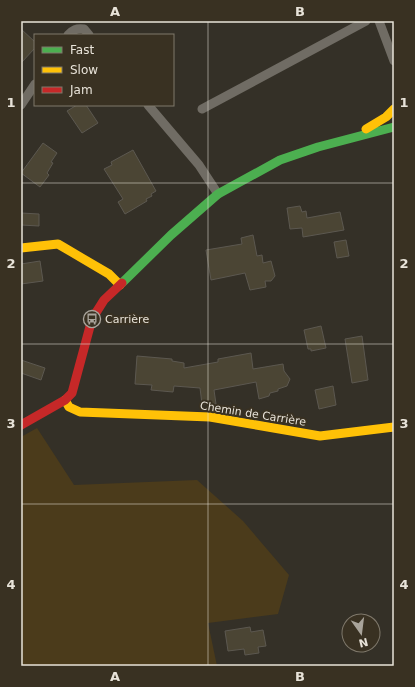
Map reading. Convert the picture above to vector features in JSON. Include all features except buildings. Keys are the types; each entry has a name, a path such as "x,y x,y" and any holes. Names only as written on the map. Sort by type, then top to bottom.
{"street":[{"path":"352,138 386,117 394,109"},
{"path":"21,425 65,400 72,393 92,319 104,300 171,235 218,194 280,160 394,127"},
{"path":"21,248 58,244 109,274 120,284"},
{"name":"Chemin de Carrière","path":"65,400 69,407 80,412 210,417 320,436 394,427"}],"lane":[{"path":"202,109 366,21"},
{"path":"379,21 394,61"},
{"path":"69,34 78,28 84,29 88,34"},
{"path":"21,105 34,86"},
{"path":"149,106 199,165 218,194"}],"shaded area":[{"path":"37,428 74,485 197,480 243,521 289,575 278,614 208,623 217,666 21,666 21,437"}],"traffic: fast":[{"path":"122,283 171,235 218,194 280,160 318,147 394,127"}],"traffic: slow":[{"path":"366,129 386,117 394,109"},
{"path":"21,248 58,244 109,274 120,285"},
{"path":"65,400 69,407 80,412 210,417 320,436 394,427"}],"traffic: jam":[{"path":"21,425 65,400 72,393 92,319 104,300 122,283"}],"place":[{"name":"Carrière","path":"92,319"}]}
